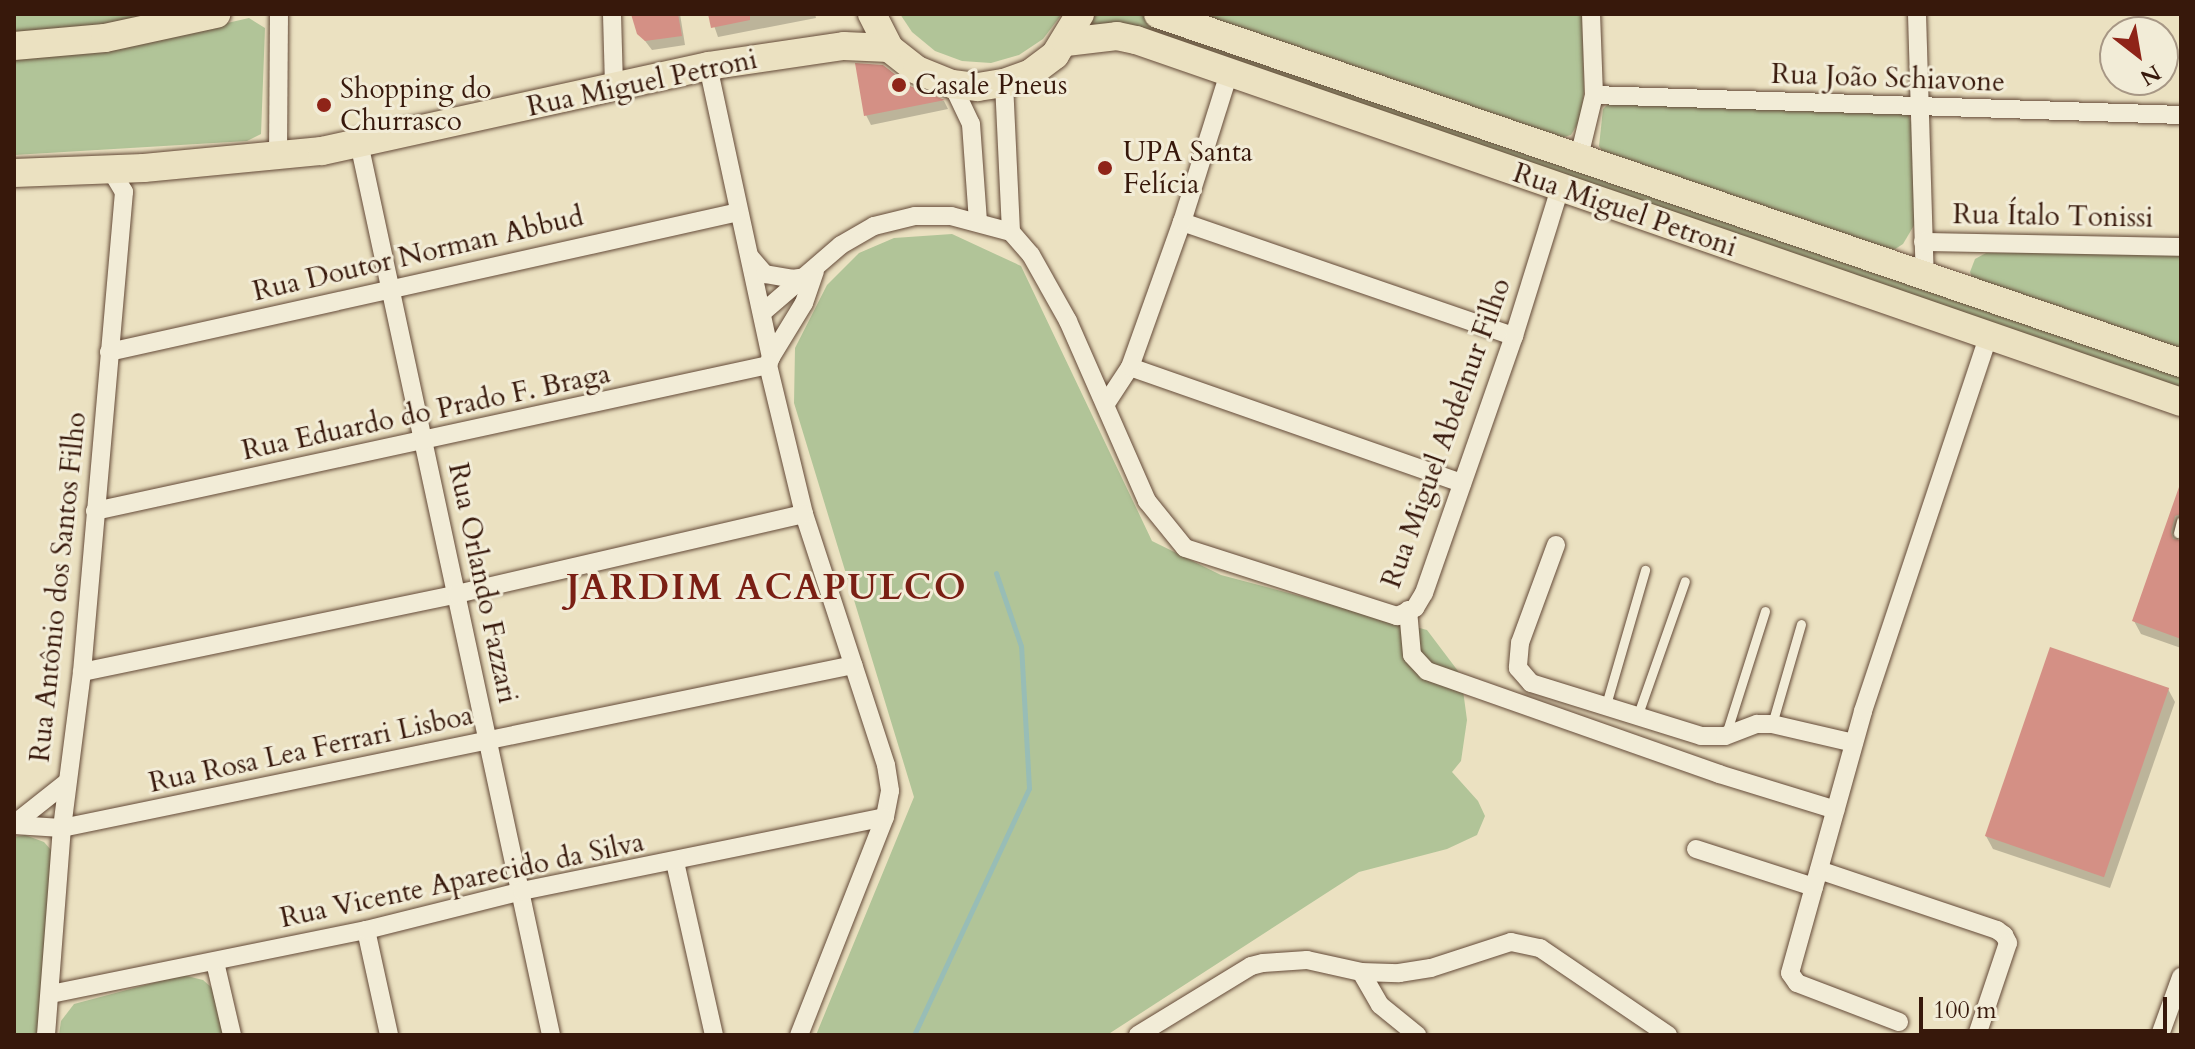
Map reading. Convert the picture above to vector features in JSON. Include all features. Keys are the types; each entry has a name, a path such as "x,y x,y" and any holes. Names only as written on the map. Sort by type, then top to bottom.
{"main road":[{"path":"14,46 105,38 216,14"},
{"path":"872,14 889,48 917,70 952,84 978,87 1004,83 1031,73 1066,42 1080,14"},
{"name":"Rua Miguel Petroni","path":"1158,14 2181,363"},
{"name":"Rua Miguel Petroni","path":"1066,42 1117,36 2181,402"},
{"name":"Rua Miguel Petroni","path":"14,173 118,181 144,168 278,156 359,143 708,66 844,46 889,48"}],"street":[{"path":"278,156 279,14"},
{"path":"612,14 614,87"},
{"path":"1579,157 1594,95 1591,14"},
{"path":"1917,14 1925,277"},
{"path":"708,66 804,514 886,765 890,791 885,817 799,1035"},
{"path":"1107,402 1130,367 1182,222 1229,73"},
{"path":"762,313 841,245 874,226 915,216 951,216 1011,232 1004,83"},
{"path":"952,84 971,124 978,221"},
{"name":"Rua João Schiavone","path":"1594,95 2181,115"},
{"name":"Rua Orlando Fazzari","path":"359,143 551,1035"},
{"name":"Rua Antônio dos Santos Filho","path":"46,1035 62,828 82,672 109,352 118,181"},
{"name":"Rua Miguel Abdelnur Filho","path":"1011,232 1047,281 1107,402 1147,501 1185,548 1397,616 1415,608 1424,593 1514,336 1560,188"},
{"name":"Rua Doutor Norman Abbud","path":"109,352 739,212"},
{"path":"1182,222 1514,336"},
{"name":"Rua Ítalo Tonissi","path":"1923,242 2181,247"},
{"path":"750,257 765,274 792,279 812,271"},
{"path":"770,361 804,303 812,271"},
{"path":"1899,1022 1792,978 1790,973 1854,743 1989,334"},
{"name":"Rua Eduardo do Prado F. Braga","path":"95,511 424,442 770,361"},
{"path":"1130,367 1462,483"},
{"path":"82,672 457,594 804,514"},
{"path":"1556,545 1520,643 1518,668 1531,683 1701,736 1725,736 1757,724 1772,724 1854,743"},
{"path":"1408,610 1412,655 1427,671 1719,774 1836,810"},
{"name":"Rua Rosa Lea Ferrari Lisboa","path":"14,825 62,828 853,665"},
{"path":"14,825 67,782"},
{"name":"Rua Vicente Aparecido da Silva","path":"51,994 366,930 522,891 885,817"},
{"path":"1696,849 1997,930 2008,943 1977,1035"},
{"path":"675,862 714,1035"},
{"path":"366,930 389,1035"},
{"path":"1149,1032 1251,966 1307,960 1361,972 1415,971 1503,943 1531,944 1664,1034"},
{"path":"215,962 232,1035"},
{"path":"1361,972 1380,1005 1417,1035"},
{"path":"2160,1035 2181,977"}],"lane":[{"path":"2178,533 2181,521"},
{"path":"1605,708 1645,570"},
{"path":"1637,717 1685,581"},
{"path":"1725,736 1765,611"},
{"path":"1772,724 1801,624"}],"green space":[{"path":"14,14 181,14 14,38"},
{"path":"900,14 1062,14 1043,39 1019,55 991,63 962,61 935,51 912,32"},
{"path":"1095,14 1149,14 2181,371 2181,394 1091,25"},
{"path":"1178,14 1582,14 1584,91 1581,118 1571,135 1557,139"},
{"path":"249,18 265,28 261,134 247,141 14,155 14,54 110,50"},
{"path":"1608,104 1908,114 1912,125 1916,222 1903,244 1889,253 1605,155 1599,146 1603,109"},
{"path":"952,234 1021,266 1152,541 1221,575 1427,630 1461,675 1467,720 1461,761 1452,772 1478,801 1485,816 1477,835 1447,849 1359,872 1107,1035 816,1035 914,797 794,403 795,348 827,285 859,253 894,238"},
{"path":"2181,251 2181,353 1972,277 1970,272 1975,259 1986,253"},
{"path":"25,835 44,842 51,850 43,1021 35,1035 14,1035 14,837"},
{"path":"183,975 203,980 218,993 227,1035 59,1035 61,1021 74,1004"}],"building":[{"path":"631,14 678,14 682,36 645,41 637,34"},
{"path":"708,14 750,14 750,20 711,28"},
{"name":"Casale Pneus","path":"855,63 883,65 910,86 945,100 864,116"},
{"path":"2179,487 2181,514 2175,516 2171,532 2173,539 2181,540 2181,639 2132,621"},
{"path":"2050,647 2169,688 2104,877 1985,836"}],"waterway":[{"path":"914,1035 1029,788 1021,646 996,573"}],"place":[{"name":"Casale Pneus","path":"899,85"},
{"name":"Shopping do Churrasco","path":"324,105"},
{"name":"UPA Santa Felícia","path":"1105,168"}],"district":[{"name":"JARDIM ACAPULCO","path":"767,588"}]}
